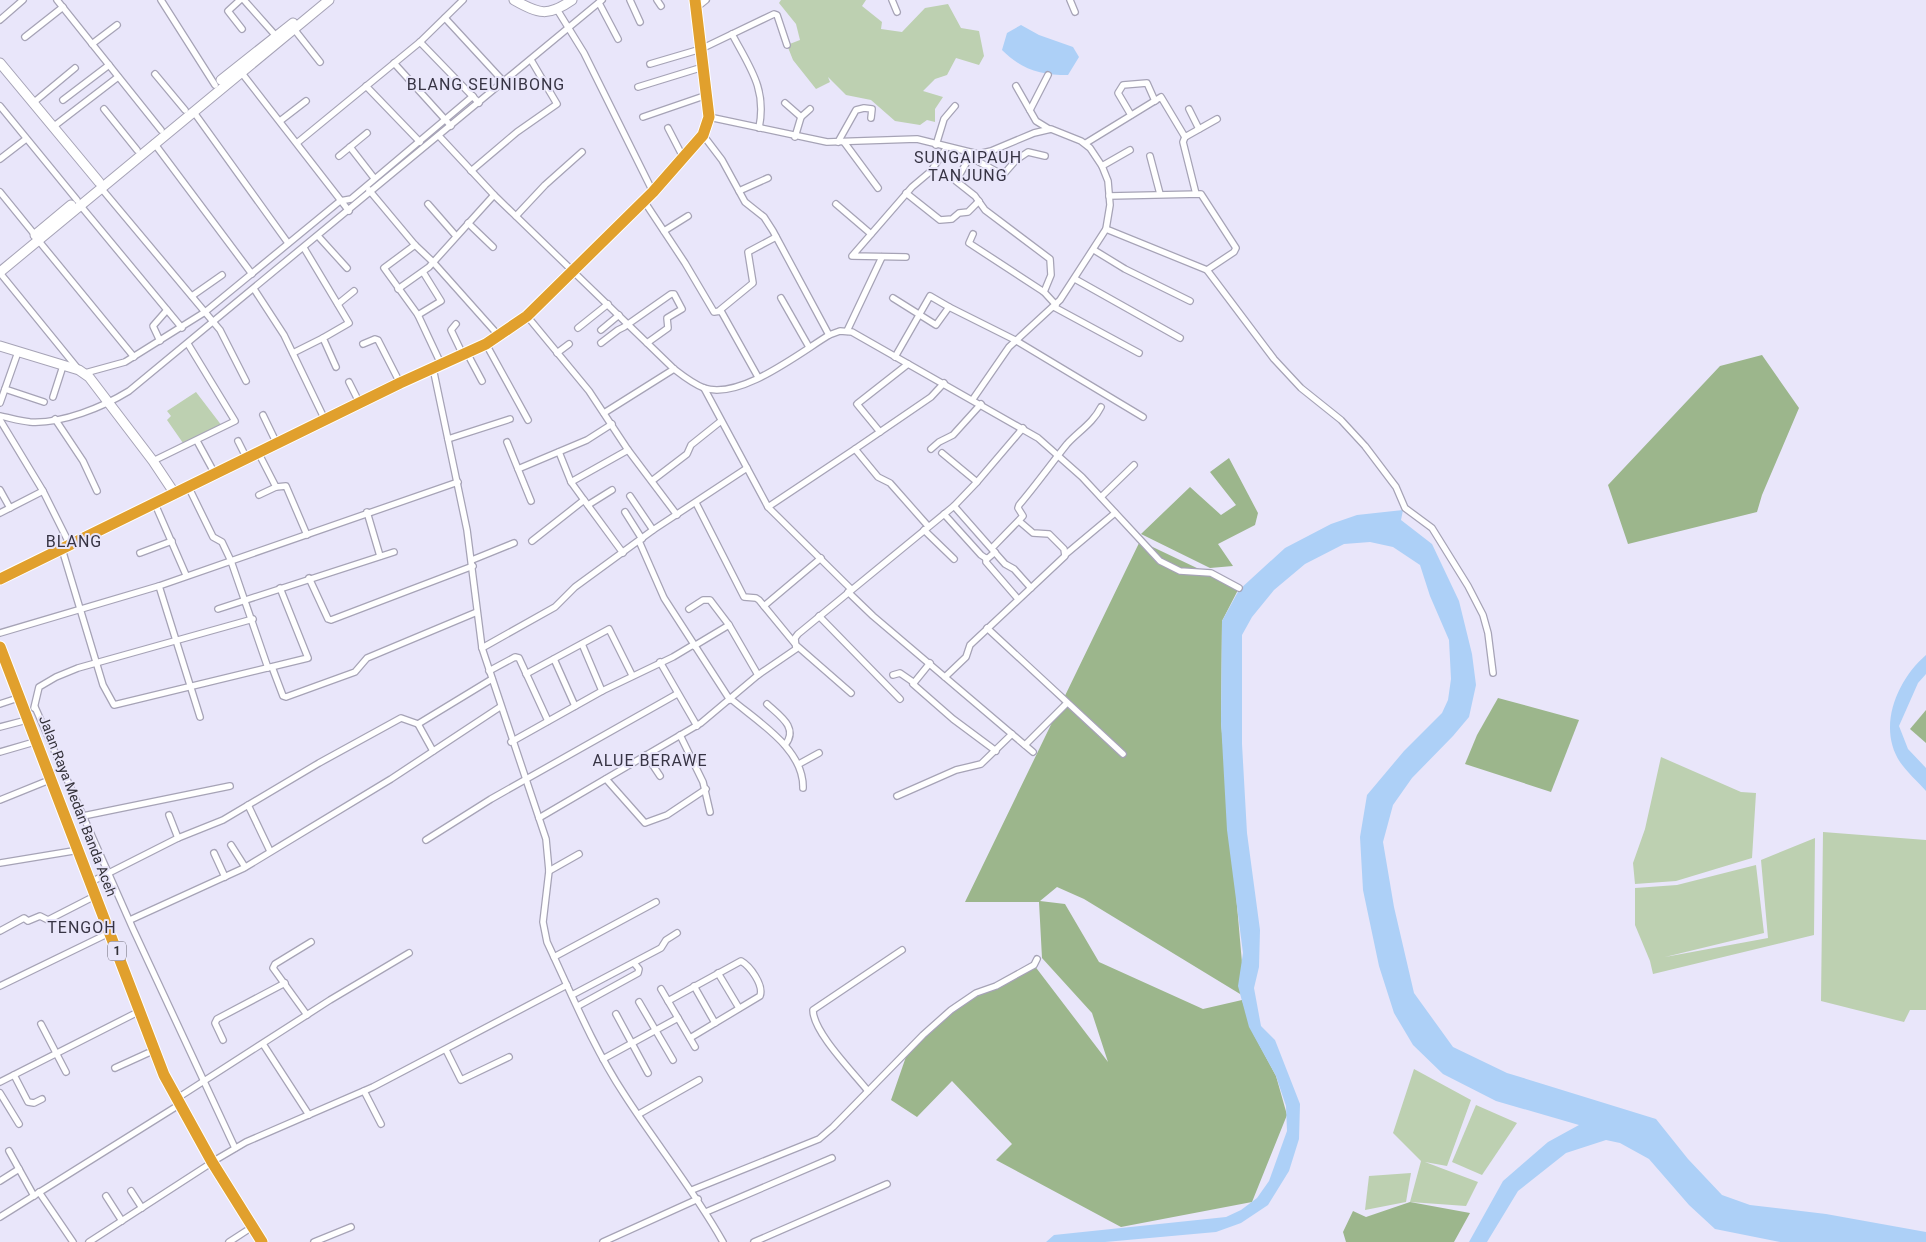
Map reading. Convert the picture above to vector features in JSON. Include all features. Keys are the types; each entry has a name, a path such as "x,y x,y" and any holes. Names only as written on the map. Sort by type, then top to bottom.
{"highway":[{"path":"0,579 247,460 400,383 486,344 527,316 653,192 684,159 703,135 709,116 695,4"},
{"name":"Jalan Raya Medan Banda Aceh","path":"0,647 92,882 148,1053 178,1109 225,1188 262,1242"},
{"name":"Jalan Raya Medan Banda Aceh","path":"0,664 15,699 26,713 31,743 105,935 112,946 178,1109"},
{"name":"Jalan Raya Medan Banda Aceh","path":"225,1188 246,1231 254,1242"}],"main road":[{"path":"133,156 154,143 171,125 242,72 252,59 276,36 320,0"},
{"path":"189,111 216,85 294,29 329,0"},
{"path":"514,0 539,12 558,11 568,1"},
{"path":"0,63 100,185"},
{"path":"0,272 37,237 100,185 161,130 171,125"},
{"path":"0,264 37,237"},
{"path":"0,346 82,372 110,402 175,494"}],"street":[{"path":"0,20 23,0"},
{"path":"57,0 161,130"},
{"path":"169,0 162,2 216,85"},
{"path":"242,28 228,11 242,0 276,36"},
{"path":"296,143 420,42 462,0"},
{"path":"630,0 640,22"},
{"path":"657,0 660,6"},
{"path":"695,4 706,0"},
{"path":"892,0 897,12"},
{"path":"1070,0 1074,12"},
{"path":"0,418 31,422 70,417 110,402 129,391 214,323 600,2 618,39"},
{"path":"25,37 63,8"},
{"path":"558,11 570,28 653,192"},
{"path":"650,64 701,49 775,14 787,45"},
{"path":"445,18 504,82"},
{"path":"92,44 117,25"},
{"path":"294,29 320,62"},
{"path":"732,34 754,75 760,93 763,107 759,128"},
{"path":"420,42 479,103"},
{"path":"471,171 517,132 557,104 531,60"},
{"path":"394,63 451,126"},
{"path":"63,100 109,65"},
{"path":"638,87 703,67"},
{"path":"33,103 75,68"},
{"path":"242,72 348,211"},
{"path":"155,74 189,111 288,243"},
{"path":"1030,110 1048,75"},
{"path":"53,127 118,76"},
{"path":"1130,115 1118,94 1123,84 1147,83 1155,101"},
{"path":"366,86 426,147"},
{"path":"973,399 1005,352 1055,306 1075,279 1106,229 1109,196 1108,178 1102,166 1086,143 1036,121 1016,86"},
{"path":"643,117 707,95"},
{"path":"0,272 82,372 110,368 134,357 205,312 340,201 350,199 472,96"},
{"path":"1086,143 1161,97 1185,137 1184,142 1196,194"},
{"path":"280,121 306,101"},
{"path":"785,103 801,117"},
{"path":"0,106 182,328"},
{"path":"936,145 944,119 955,106"},
{"path":"795,136 801,117 810,108"},
{"path":"104,109 133,156"},
{"path":"841,142 856,110 872,109 871,118"},
{"path":"1189,109 1199,130"},
{"path":"709,116 795,136 841,142 917,140 971,155 1003,176 1016,160 1028,152 1045,156"},
{"path":"1185,137 1218,120"},
{"path":"668,128 684,159"},
{"path":"971,155 986,153 1034,133 1051,129"},
{"path":"339,156 367,133"},
{"path":"703,135 722,160 747,205 764,217 829,335"},
{"path":"439,136 494,195 674,369 704,388 768,508 821,558 850,590 945,678 1033,752"},
{"path":"0,159 26,139"},
{"path":"841,142 878,188"},
{"path":"154,143 252,274"},
{"path":"350,148 374,178"},
{"path":"906,257 852,256 906,193 931,171 947,148"},
{"path":"1102,166 1130,150"},
{"path":"516,216 582,152"},
{"path":"971,155 956,181 985,210 1050,259 1051,275 1044,292"},
{"path":"1150,156 1160,194"},
{"path":"739,191 768,178"},
{"path":"100,185 214,323 230,348 246,381"},
{"path":"366,186 415,245 433,262 499,336"},
{"path":"0,192 134,357"},
{"path":"906,193 940,220 952,219 959,214 968,212 979,202"},
{"path":"1109,196 1201,194 1236,248 1234,252 1207,270"},
{"path":"398,289 433,262 494,195"},
{"path":"644,201 714,312 720,310 753,283 748,252 776,237"},
{"path":"428,204 456,236"},
{"path":"836,204 870,234"},
{"path":"664,231 688,216"},
{"path":"468,223 493,247"},
{"path":"1106,229 1207,270 1274,359 1301,388 1341,420 1382,467 1396,487 1405,508 1432,528 1468,586 1483,615 1488,633 1493,673"},
{"path":"973,234 970,243 1044,292 1055,306 1139,353"},
{"path":"318,236 347,268"},
{"path":"415,245 384,266 398,289 418,315 437,366 448,439 458,482 472,563 482,648 511,742 546,839 549,871 543,922 545,935 603,1059 698,1199 723,1242"},
{"path":"293,353 349,324 304,248"},
{"path":"1094,250 1125,269 1190,301"},
{"path":"847,331 882,257"},
{"path":"418,315 441,301 422,272"},
{"path":"192,296 222,275"},
{"path":"1075,279 1180,338"},
{"path":"254,289 284,335 325,420"},
{"path":"338,304 354,291"},
{"path":"601,343 671,294 674,294 682,309 666,318 668,328 647,343"},
{"path":"895,356 930,296 1016,340 1143,417"},
{"path":"781,298 809,347"},
{"path":"893,298 938,324 949,307"},
{"path":"578,328 608,304"},
{"path":"160,341 153,326 167,310"},
{"path":"720,310 758,377"},
{"path":"600,330 619,315"},
{"path":"527,316 589,391 628,450 653,480 678,516"},
{"path":"456,324 451,330 482,381"},
{"path":"704,388 733,388 758,377 829,335 847,331 1023,428 1060,456 1154,556 1170,568 1180,571 1211,573 1239,588"},
{"path":"323,338 336,367"},
{"path":"363,344 375,339 378,340 400,383"},
{"path":"153,462 230,425 235,420 188,344"},
{"path":"486,344 528,420"},
{"path":"557,353 569,344"},
{"path":"0,403 18,352"},
{"path":"880,432 856,404 908,364"},
{"path":"53,397 63,366"},
{"path":"604,412 674,369"},
{"path":"349,382 360,404"},
{"path":"768,508 931,397 944,383"},
{"path":"5,389 44,402"},
{"path":"931,449 938,442 953,435 981,404"},
{"path":"986,558 1024,516 1018,508 1019,505 1060,456 1069,442 1092,422 1101,407"},
{"path":"263,415 277,444"},
{"path":"0,418 43,491 66,547 103,685 114,705 307,658 309,656 280,588"},
{"path":"55,419 83,461 97,491"},
{"path":"448,439 510,419"},
{"path":"653,480 687,454 691,445 721,421"},
{"path":"518,469 587,440 612,424"},
{"path":"539,818 697,726 758,675 790,654 796,646 795,637 954,506 1023,428"},
{"path":"197,441 215,475"},
{"path":"238,441 247,460"},
{"path":"507,442 531,501"},
{"path":"855,449 878,477 889,483 954,559"},
{"path":"571,482 628,450"},
{"path":"559,452 571,482 623,553"},
{"path":"942,453 977,482"},
{"path":"259,454 276,487"},
{"path":"1101,498 1134,465"},
{"path":"482,648 555,607 575,587 653,530 678,516 747,468"},
{"path":"0,633 159,586 367,512 458,482"},
{"path":"259,495 276,487 286,486 307,534"},
{"path":"189,488 213,537 222,542 231,561 270,667 283,696 286,697 355,672 367,658 477,612"},
{"path":"0,490 10,508"},
{"path":"588,505 612,490"},
{"path":"0,513 43,491"},
{"path":"630,496 653,530"},
{"path":"532,540 584,500"},
{"path":"696,503 744,597 756,598 796,646 851,692"},
{"path":"155,504 186,575"},
{"path":"954,506 993,550 1031,588"},
{"path":"367,512 380,556"},
{"path":"625,512 641,540 664,598 694,646 730,700 785,745 799,764 803,777 803,788"},
{"path":"945,678 966,657 969,646 987,628 1066,554 1115,513"},
{"path":"944,514 986,558 986,562 1018,599"},
{"path":"1019,520 1033,532 1049,534 1066,554"},
{"path":"140,553 172,541"},
{"path":"309,578 330,620 472,563 514,543"},
{"path":"218,609 394,552"},
{"path":"764,606 821,558"},
{"path":"159,586 200,717"},
{"path":"689,609 708,599 729,625 758,675"},
{"path":"819,616 900,699"},
{"path":"0,727 26,713 41,684 70,671 253,619"},
{"path":"511,742 602,690 694,646 729,625"},
{"path":"987,628 1123,754"},
{"path":"526,674 610,630 632,675"},
{"path":"582,644 602,690"},
{"path":"489,672 517,656 548,721"},
{"path":"554,659 575,706"},
{"path":"660,662 697,726"},
{"path":"913,682 930,663"},
{"path":"893,675 900,673 913,682 953,719 996,751"},
{"path":"418,724 492,679"},
{"path":"426,840 677,694"},
{"path":"0,704 15,699"},
{"path":"1025,745 1068,702"},
{"path":"767,704 784,720 790,729 790,738 785,745"},
{"path":"130,920 245,867 391,780 500,707"},
{"path":"26,713 83,816 203,1082 235,1148"},
{"path":"92,882 178,838 223,820 319,763 401,718 418,724 433,751"},
{"path":"897,796 956,770 981,764 1012,734"},
{"path":"680,735 706,789 710,812"},
{"path":"0,752 31,743"},
{"path":"799,764 819,753"},
{"path":"646,755 660,776"},
{"path":"606,779 645,823 667,815 706,789"},
{"path":"0,800 47,781"},
{"path":"83,816 230,786"},
{"path":"248,805 270,851"},
{"path":"169,815 178,838"},
{"path":"231,845 245,867"},
{"path":"0,862 73,851"},
{"path":"214,853 225,877"},
{"path":"549,871 579,854"},
{"path":"0,930 24,918 28,921 40,916 48,920 91,898"},
{"path":"554,957 656,902"},
{"path":"572,995 660,948 666,940 677,933"},
{"path":"0,986 105,935"},
{"path":"307,1015 285,982 277,976 274,965 311,942"},
{"path":"868,1091 822,1033 816,1022 813,1010 902,950"},
{"path":"0,1217 178,1109 203,1082 307,1015 409,953"},
{"path":"692,1190 819,1139 923,1034 959,1004 1034,965 1037,959"},
{"path":"668,1001 741,960 758,983 762,991 760,996 690,1038"},
{"path":"578,1006 638,973 639,970 634,963"},
{"path":"718,973 740,1008"},
{"path":"223,1040 215,1023 217,1019 285,982"},
{"path":"89,1242 235,1148 364,1091 446,1050 567,985"},
{"path":"694,986 715,1023"},
{"path":"661,989 695,1047"},
{"path":"639,1002 673,1060"},
{"path":"0,1082 134,1014"},
{"path":"616,1014 648,1073"},
{"path":"603,1059 678,1018"},
{"path":"41,1024 66,1072"},
{"path":"263,1044 309,1115"},
{"path":"446,1050 461,1080 509,1058"},
{"path":"115,1068 148,1053"},
{"path":"14,1075 28,1102 34,1103 42,1099"},
{"path":"639,1114 699,1080"},
{"path":"364,1091 381,1124"},
{"path":"0,1093 19,1124"},
{"path":"9,1152 36,1194 73,1242"},
{"path":"706,1212 832,1158"},
{"path":"0,1181 19,1170"},
{"path":"754,1242 887,1184"},
{"path":"131,1191 142,1208"},
{"path":"106,1196 122,1221"},
{"path":"603,1242 698,1199"},
{"path":"314,1242 351,1227"},
{"path":"229,1242 246,1231"}],"green space":[{"path":"781,0 866,0 862,6 882,22 881,29 902,32 925,8 948,4 961,28 979,31 984,56 979,65 956,58 947,75 935,79 923,91 943,97 935,109 935,122 927,120 920,125 895,121 871,100 846,95 828,77 830,82 816,89 793,60 787,45 800,40 796,24 779,3"},
{"path":"1762,355 1799,408 1762,495 1757,512 1628,544 1608,485 1720,366"},
{"path":"196,392 222,426 183,443 167,420 171,416 167,411"},
{"path":"1229,458 1258,513 1255,525 1218,544 1233,566 1210,568 1141,534 1190,487 1221,515 1236,505 1210,472"},
{"path":"1140,541 1239,588 1222,621 1221,722 1245,997 1084,899 1057,887 1040,901 1065,904 1099,962 1203,1009 1242,1000 1254,1035 1276,1076 1287,1115 1252,1202 1121,1227 996,1160 1012,1144 952,1081 917,1117 891,1100 909,1048 966,999 1034,965 1108,1062 1092,1013 1042,958 1039,902 965,902"},
{"path":"1498,698 1579,720 1551,792 1465,764 1477,735"},
{"path":"1926,710 1926,743 1910,729"},
{"path":"1661,757 1741,792 1756,793 1752,858 1676,881 1635,884 1633,863 1645,829"},
{"path":"1823,832 1926,840 1926,1010 1910,1010 1904,1022 1821,1001"},
{"path":"1815,838 1814,935 1653,974 1650,961 1635,925 1635,888 1677,885 1756,865 1764,933 1665,957 1768,938 1761,860"},
{"path":"1414,1069 1471,1100 1447,1166 1425,1162 1478,1182 1466,1206 1410,1202 1421,1161 1393,1133"},
{"path":"1476,1105 1517,1123 1482,1175 1452,1162"},
{"path":"1411,1173 1406,1202 1365,1210 1369,1176"},
{"path":"1410,1202 1470,1213 1454,1242 1346,1242 1343,1232 1353,1211 1366,1217"}],"water":[{"path":"1021,25 1039,35 1073,47 1079,57 1068,75 1049,74 1032,70 1009,57 1002,50 1007,33"},
{"path":"1403,510 1401,520 1432,544 1459,601 1472,654 1476,685 1469,717 1412,778 1393,805 1383,842 1394,907 1414,993 1453,1047 1507,1073 1656,1119 1688,1159 1722,1195 1750,1205 1826,1214 1926,1232 1926,1242 1780,1242 1715,1229 1689,1205 1649,1159 1620,1143 1606,1140 1566,1153 1518,1191 1487,1242 1469,1242 1503,1181 1548,1142 1579,1125 1496,1101 1443,1074 1413,1045 1394,1013 1379,966 1363,890 1360,837 1367,795 1404,751 1442,713 1448,700 1451,679 1449,640 1430,596 1420,565 1393,547 1370,542 1344,544 1305,564 1274,590 1252,617 1242,635 1242,744 1247,833 1260,930 1259,967 1254,988 1261,1026 1275,1040 1300,1104 1299,1139 1289,1171 1268,1205 1241,1223 1216,1232 1105,1242 1046,1242 1054,1235 1226,1217 1241,1210 1257,1198 1269,1181 1287,1131 1286,1106 1276,1076 1249,1027 1238,986 1243,953 1227,830 1221,722 1222,621 1239,590 1285,548 1331,524 1357,515"},
{"path":"1926,655 1926,674 1918,683 1899,726 1908,749 1926,768 1926,791 1900,762 1893,748 1890,734 1890,719 1893,705 1906,677"}],"district":[{"name":"BLANG SEUNIBONG","path":"486,84"},
{"name":"SUNGAIPAUH TANJUNG","path":"968,166"},
{"name":"BLANG","path":"74,541"},
{"name":"ALUE BERAWE","path":"650,760"},
{"name":"TENGOH","path":"82,927"}]}
